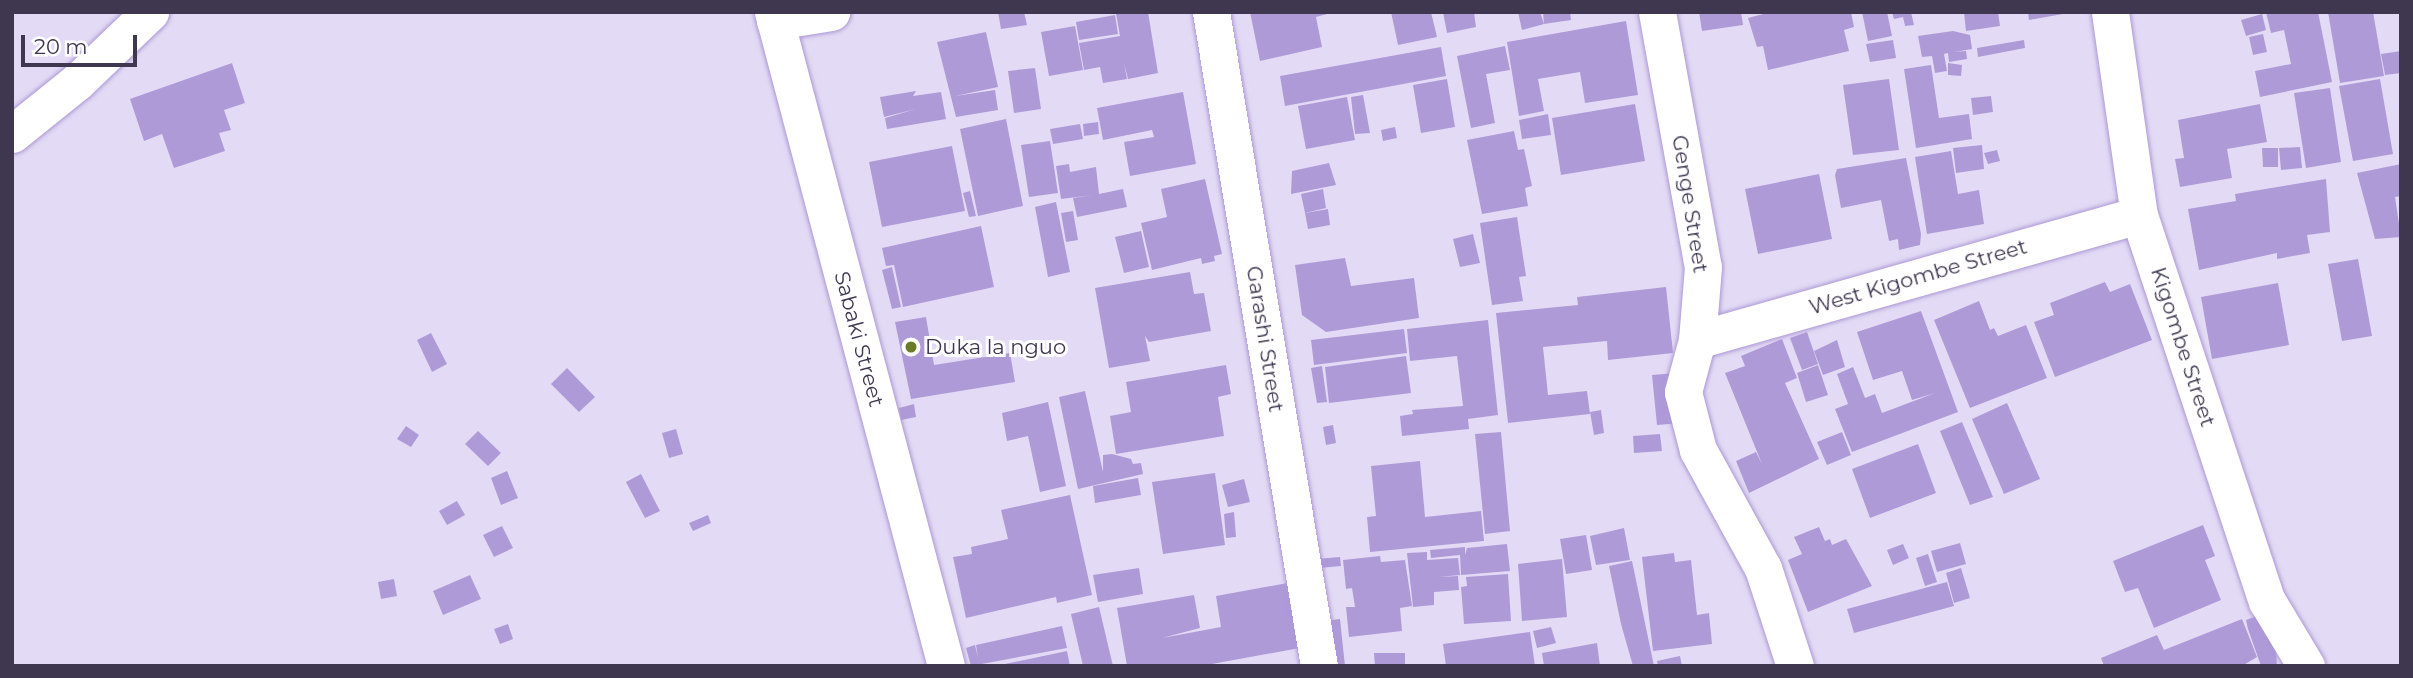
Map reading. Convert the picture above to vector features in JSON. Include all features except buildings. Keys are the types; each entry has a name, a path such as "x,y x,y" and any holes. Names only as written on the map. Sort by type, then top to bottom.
{"street":[{"path":"12,134 79,81 150,12"},
{"path":"774,17 831,12"},
{"name":"Garashi Street","path":"1211,12 1319,666"},
{"name":"Genge Street","path":"1657,12 1703,267 1697,340 1683,392 1698,450 1763,568 1795,666"},
{"name":"Kigombe Street","path":"2110,12 2139,215 2267,601 2306,666"},
{"name":"Sabaki Street","path":"774,17 946,666"},
{"name":"West Kigombe Street","path":"1697,340 2139,215"}],"place":[{"name":"Duka la nguo","path":"911,347"}]}
